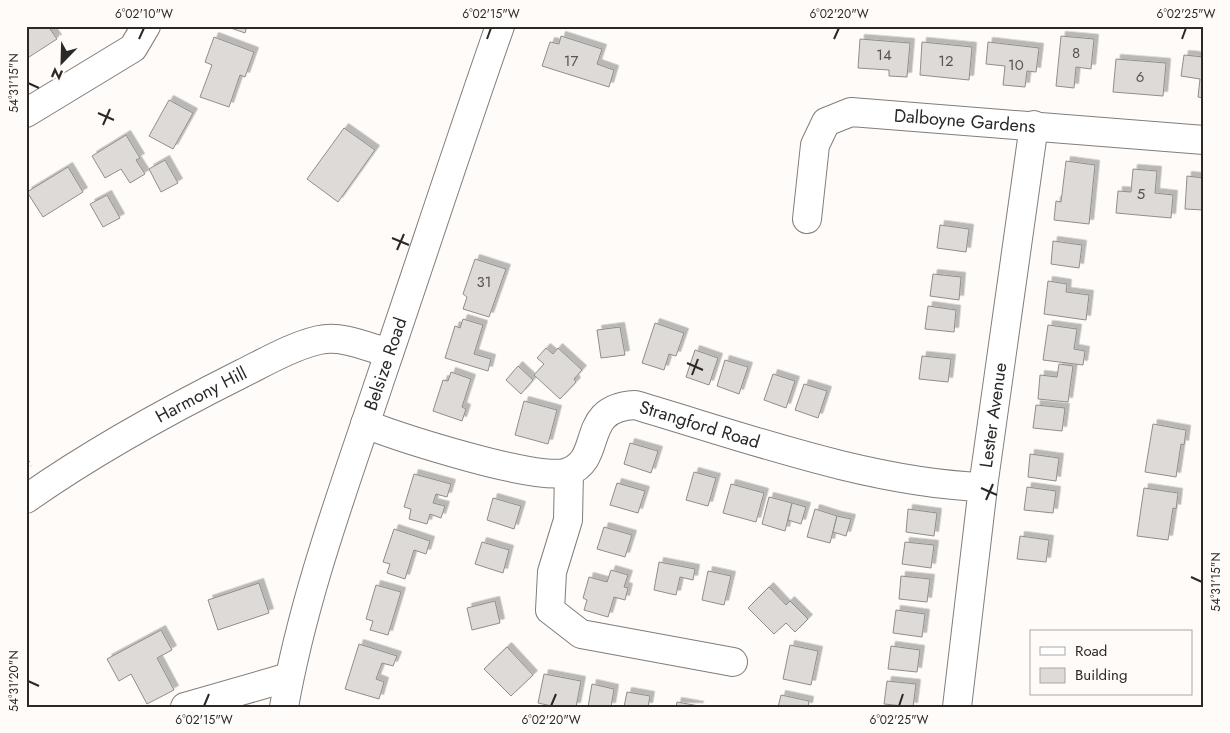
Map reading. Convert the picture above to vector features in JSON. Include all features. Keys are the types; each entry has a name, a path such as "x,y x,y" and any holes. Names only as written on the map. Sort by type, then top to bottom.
{"street":[{"path":"26,113 133,48 146,26"},
{"name":"Belsize Road","path":"284,707 289,677 321,562 365,424 500,26"},
{"name":"Dalboyne Gardens","path":"807,218 815,145 826,122 851,112 1034,125 1204,140"},
{"name":"Lester Avenue","path":"957,707 983,487 1034,125"},
{"name":"Harmony Hill","path":"26,498 86,460 187,403 298,347 320,340 339,339 389,353"},
{"name":"Strangford Road","path":"569,472 586,457 599,419 620,406 635,405 771,445 878,473 983,487"},
{"path":"365,424 519,471 549,474 569,472 568,520 552,572 550,610 581,634 733,662"},
{"path":"185,707 289,677"}],"building":[{"path":"26,26 48,26 57,39 26,59"},
{"path":"225,26 247,26 245,33"},
{"path":"561,36 602,49 597,64 614,70 609,87 542,66 550,42 559,44"},
{"path":"1061,36 1094,39 1091,69 1076,67 1074,88 1056,86"},
{"path":"214,37 254,52 245,77 240,75 229,107 200,97 212,65 205,62"},
{"path":"860,39 910,43 907,77 889,76 889,70 858,68"},
{"path":"922,42 972,47 969,80 920,75"},
{"path":"988,42 1039,48 1036,72 1027,71 1025,87 1003,85 1005,66 986,64"},
{"path":"1184,55 1204,57 1204,98 1198,97 1200,79 1181,76"},
{"path":"1116,59 1166,63 1163,96 1113,92"},
{"path":"169,100 193,113 173,149 149,136"},
{"path":"344,128 375,150 338,202 307,179"},
{"path":"126,135 140,158 136,160 145,174 130,183 121,169 105,178 92,156"},
{"path":"165,160 178,183 161,192 149,169"},
{"path":"1066,161 1095,165 1089,224 1054,220 1056,201 1061,202"},
{"path":"68,167 83,192 43,217 27,192"},
{"path":"1133,169 1157,171 1155,193 1173,195 1171,218 1116,213 1118,191 1131,192"},
{"path":"1187,176 1204,178 1204,210 1185,209"},
{"path":"107,195 120,218 103,227 90,204"},
{"path":"940,225 969,229 966,252 937,248"},
{"path":"1053,241 1082,245 1079,268 1051,264"},
{"path":"475,259 506,269 489,317 463,309 467,297 463,294"},
{"path":"933,274 961,277 959,300 930,296"},
{"path":"1048,281 1067,284 1066,292 1089,295 1086,320 1044,314"},
{"path":"928,306 956,310 954,332 925,329"},
{"path":"463,319 483,325 474,354 491,359 488,371 445,358 455,326 460,328"},
{"path":"655,323 684,333 676,356 669,354 664,370 642,363"},
{"path":"1048,325 1077,329 1074,349 1085,351 1083,365 1043,360"},
{"path":"620,327 625,355 601,358 597,330"},
{"path":"546,348 553,354 558,348 582,370 574,379 576,382 560,399 534,375 544,364 537,358"},
{"path":"695,350 718,358 709,385 686,377"},
{"path":"922,356 951,359 948,382 919,379"},
{"path":"725,360 748,367 739,394 717,386"},
{"path":"1059,364 1073,366 1068,402 1038,399 1040,375 1057,377"},
{"path":"518,366 533,380 521,394 506,380"},
{"path":"451,372 471,379 462,407 466,409 462,421 433,411 443,380 448,381"},
{"path":"773,374 795,381 786,408 764,400"},
{"path":"804,384 827,391 818,418 795,410"},
{"path":"524,401 557,410 548,444 515,435"},
{"path":"1036,405 1065,408 1062,431 1033,428"},
{"path":"1153,424 1186,430 1184,445 1181,444 1176,477 1145,472"},
{"path":"630,443 658,451 651,473 624,464"},
{"path":"1030,454 1059,458 1056,481 1028,477"},
{"path":"694,472 716,478 708,506 686,500"},
{"path":"414,474 451,484 447,497 436,494 433,503 445,506 441,518 430,514 427,524 409,519 411,509 404,507"},
{"path":"617,483 645,491 638,513 610,505"},
{"path":"731,484 764,493 756,522 723,513"},
{"path":"1027,487 1056,491 1053,513 1024,510"},
{"path":"1144,488 1178,493 1176,509 1173,508 1168,540 1137,536"},
{"path":"769,497 792,503 785,531 762,524"},
{"path":"493,498 521,506 514,529 487,520"},
{"path":"792,503 806,507 801,524 788,520"},
{"path":"815,509 837,516 830,543 807,537"},
{"path":"908,509 937,513 934,536 906,532"},
{"path":"837,516 851,519 846,536 833,532"},
{"path":"604,527 632,535 625,557 597,549"},
{"path":"394,529 430,541 426,554 414,550 405,579 387,573 390,564 383,562"},
{"path":"1020,536 1049,540 1046,562 1017,559"},
{"path":"482,542 509,550 503,573 475,564"},
{"path":"905,542 934,545 931,568 902,564"},
{"path":"659,562 695,569 693,580 680,577 676,595 654,590"},
{"path":"611,570 628,575 624,587 628,588 625,600 614,597 608,617 584,610 587,600 583,598 589,577 607,582"},
{"path":"708,571 731,576 724,605 702,600"},
{"path":"901,576 930,579 927,602 899,599"},
{"path":"259,583 269,613 218,630 208,600"},
{"path":"376,585 401,592 388,635 370,630 373,621 366,619"},
{"path":"769,587 786,605 790,601 808,619 795,632 786,623 774,634 748,608"},
{"path":"495,601 500,623 472,630 467,608"},
{"path":"896,610 925,614 922,637 893,633"},
{"path":"161,630 172,650 157,658 174,690 147,704 131,674 119,681 107,659"},
{"path":"359,644 397,656 393,666 382,663 376,679 384,682 379,699 345,689"},
{"path":"790,645 818,651 811,685 783,679"},
{"path":"891,646 920,650 917,672 888,669"},
{"path":"507,647 533,675 511,696 484,669"},
{"path":"544,674 581,681 576,707 556,707 538,703"},
{"path":"887,681 916,684 913,707 884,704"},
{"path":"592,684 614,689 611,707 588,707"},
{"path":"627,692 650,696 648,707 624,707"},
{"path":"781,695 809,701 808,707 778,707"},
{"path":"677,702 699,706 699,707 676,707"}]}
